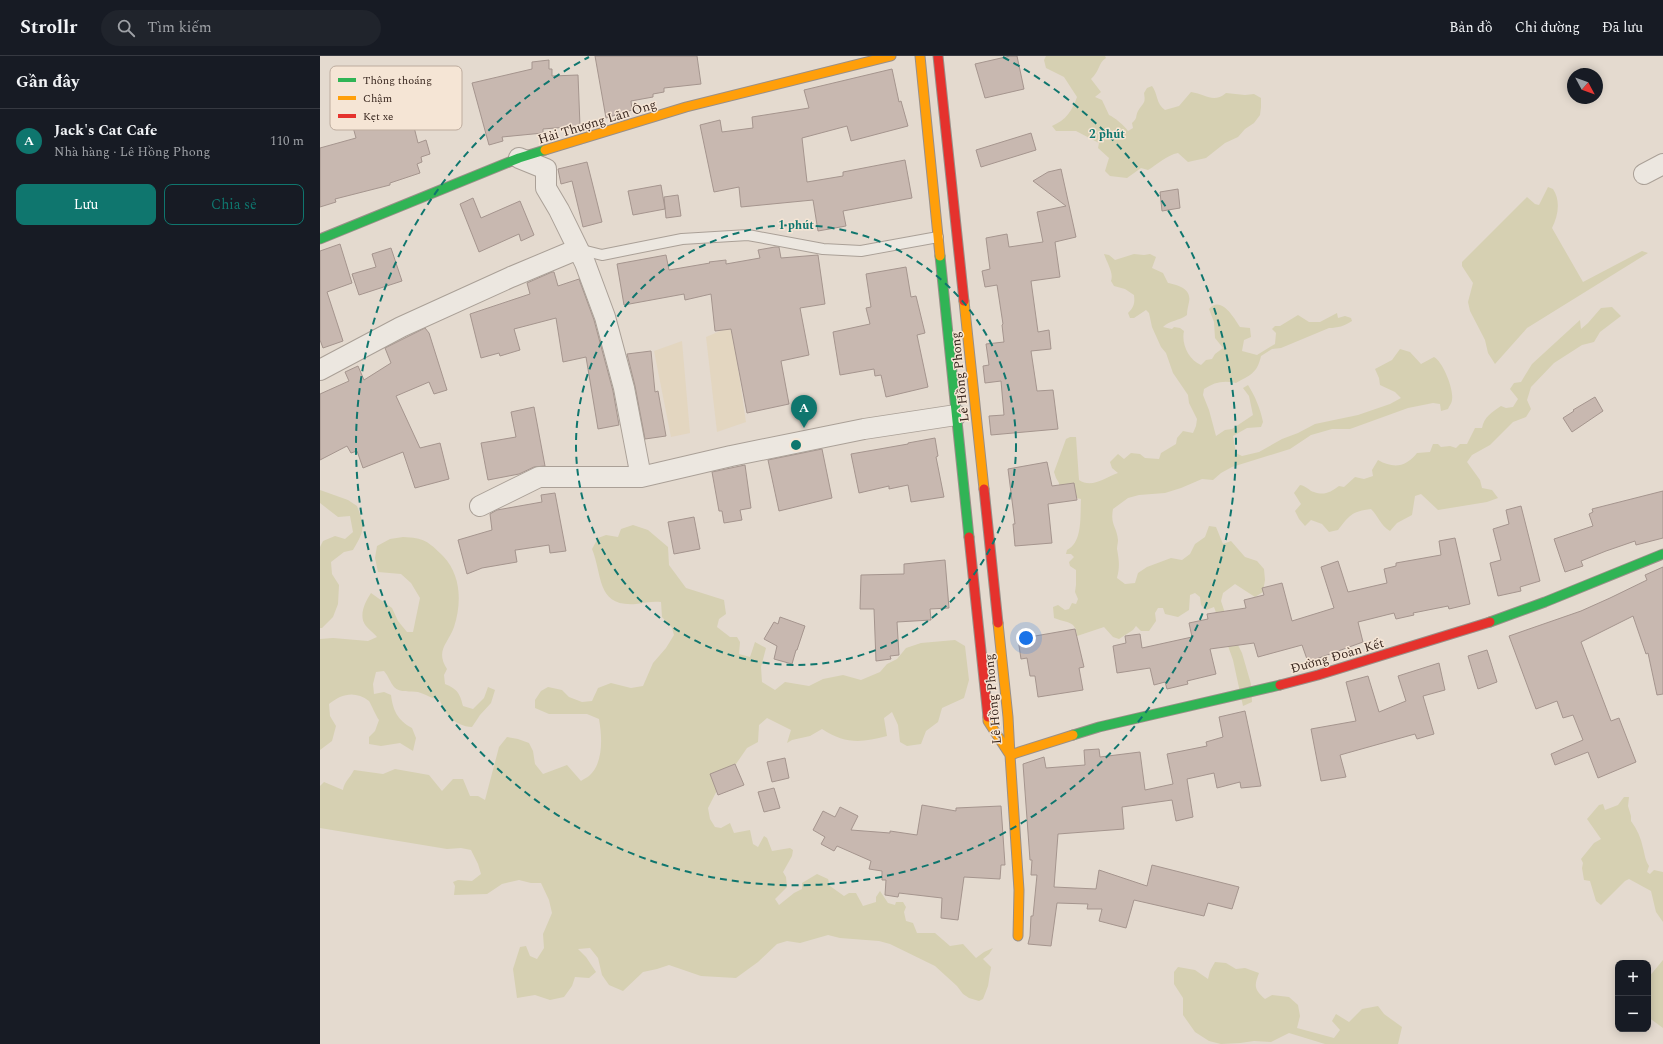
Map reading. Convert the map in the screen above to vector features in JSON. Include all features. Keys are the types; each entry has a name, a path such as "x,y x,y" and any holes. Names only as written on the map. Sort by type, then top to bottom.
{"street":[{"name":"Hải Thượng Lãn Ông","path":"320,239 519,158 686,107 891,56"},
{"name":"Lê Hồng Phong","path":"920,56 988,721 1010,755"},
{"name":"Lê Hồng Phong","path":"938,56 1007,710 1010,755"},
{"path":"519,158 546,169 546,188 559,210 578,250 605,317 624,388 641,478"},
{"path":"1644,174 1663,164"},
{"path":"320,370 402,327 511,277 578,250"},
{"path":"480,506 539,477 641,478 731,456 864,429 956,415"},
{"name":"Đường Đoàn Kết","path":"1010,755 1099,726 1214,701 1318,675 1474,628 1545,602 1663,554"},
{"path":"1010,755 1019,890 1018,936"}],"lane":[{"path":"578,250 602,254 682,239 748,235 823,250 861,251 938,237"}],"shaded area":[{"path":"1046,56 1105,56 1106,58 1103,60 1091,79 1101,92 1095,97 1102,100 1109,115 1128,131 1133,128 1132,123 1144,103 1144,93 1147,88 1152,86 1160,105 1165,110 1179,106 1191,92 1213,98 1217,98 1226,93 1245,95 1254,94 1261,98 1260,115 1254,123 1245,129 1238,137 1225,143 1206,158 1188,162 1178,153 1166,158 1148,170 1141,168 1127,178 1110,176 1105,171 1109,158 1098,148 1099,143 1076,131 1056,131 1052,126 1065,118 1073,107 1077,97 1064,77 1046,68 1044,60"},
{"path":"1548,187 1553,189 1558,203 1556,219 1552,228 1583,282 1642,251 1648,253 1527,328 1495,364 1488,353 1485,340 1470,311 1468,302 1473,283 1462,266 1462,262 1527,197 1535,204 1539,205"},
{"path":"1104,254 1109,255 1115,260 1134,254 1150,254 1156,257 1152,268 1163,273 1168,283 1180,286 1186,291 1189,298 1187,315 1163,327 1172,329 1174,327 1180,328 1184,331 1183,336 1187,351 1197,363 1201,365 1206,360 1212,359 1215,354 1223,348 1215,338 1214,322 1209,309 1214,305 1222,306 1227,309 1240,327 1250,328 1251,337 1244,340 1242,351 1257,355 1275,344 1276,333 1272,329 1275,326 1280,326 1298,315 1309,322 1320,322 1337,313 1338,318 1345,316 1351,318 1352,321 1344,325 1329,328 1281,348 1272,349 1261,356 1257,367 1249,376 1236,383 1219,382 1204,389 1203,395 1216,436 1225,430 1232,429 1253,415 1249,396 1243,388 1248,385 1251,389 1259,407 1263,422 1261,427 1247,428 1233,436 1236,453 1242,456 1259,452 1282,439 1315,424 1358,415 1390,404 1401,398 1395,392 1380,385 1375,369 1392,360 1400,349 1410,352 1421,364 1434,357 1441,364 1450,383 1452,402 1448,409 1441,411 1440,404 1433,403 1408,408 1350,429 1332,429 1311,435 1290,449 1232,467 1221,473 1213,480 1202,479 1165,493 1139,495 1128,498 1113,509 1112,519 1118,540 1117,549 1119,567 1117,578 1125,584 1135,583 1138,573 1147,567 1171,558 1182,560 1190,554 1195,544 1205,537 1209,526 1216,527 1223,544 1231,541 1245,557 1257,561 1264,569 1265,580 1263,592 1255,597 1235,584 1223,593 1221,601 1231,631 1242,653 1251,684 1252,702 1243,706 1233,660 1214,607 1206,610 1201,605 1200,597 1195,593 1190,595 1189,610 1178,617 1165,614 1163,608 1158,608 1155,613 1156,621 1149,631 1141,631 1136,626 1133,630 1119,639 1113,637 1104,627 1077,636 1075,627 1070,623 1054,618 1053,607 1058,605 1065,610 1069,609 1072,603 1076,604 1078,599 1075,592 1076,570 1070,566 1069,562 1074,557 1071,554 1066,554 1067,550 1076,541 1080,528 1081,499 1076,498 1059,487 1059,483 1054,472 1066,439 1076,437 1079,480 1094,483 1118,473 1112,468 1110,462 1118,454 1124,459 1131,453 1140,454 1145,458 1159,459 1161,453 1176,444 1177,438 1183,431 1193,433 1197,419 1189,403 1188,395 1173,373 1166,353 1161,347 1152,327 1149,313 1146,310 1134,318 1130,318 1128,313 1134,305 1134,295 1125,289 1114,286 1111,281 1111,271"},
{"path":"1612,307 1621,316 1600,332 1594,342 1582,345 1554,363 1531,387 1527,400 1531,409 1526,417 1513,422 1490,445 1472,455 1467,462 1480,480 1482,488 1492,490 1498,498 1487,502 1438,510 1421,494 1415,496 1412,515 1397,523 1390,531 1384,526 1371,509 1355,513 1348,518 1338,530 1329,532 1322,524 1311,520 1305,526 1299,519 1295,511 1301,504 1294,493 1300,485 1321,494 1327,493 1339,486 1344,487 1355,477 1364,479 1373,476 1372,470 1378,460 1389,465 1399,465 1409,461 1417,453 1430,452 1433,444 1438,444 1441,447 1450,446 1456,448 1460,444 1467,444 1475,428 1482,428 1487,418 1492,413 1501,406 1506,408 1513,407 1518,399 1510,389 1514,383 1521,382 1532,364 1580,320 1581,329 1601,308"},
{"path":"732,326 746,422 717,432 706,337"},
{"path":"682,341 690,433 671,437 654,351"},
{"path":"320,490 348,500 357,506 362,524 362,533 353,550 344,552 331,562 332,574 339,585 338,604 333,617 322,628 320,628 320,547 323,541 335,536 345,539 353,532 350,516 338,517 320,503"},
{"path":"633,525 648,530 668,547 669,565 686,588 724,600 726,614 719,619 717,627 730,637 737,637 740,642 739,654 750,657 755,642 766,648 761,667 762,682 775,690 785,682 809,686 823,679 843,675 861,680 880,672 887,664 897,659 906,648 921,643 955,640 965,646 969,680 964,698 942,708 938,722 926,731 921,744 907,746 900,742 898,725 892,712 884,718 887,736 861,741 846,740 830,734 822,729 810,736 792,740 787,743 791,730 767,718 759,725 758,742 747,748 736,764 729,767 708,808 710,819 715,827 721,828 730,823 734,833 750,830 753,844 758,847 764,836 767,838 772,851 790,848 793,850 792,856 783,872 786,877 787,887 775,899 779,905 794,893 802,889 802,883 817,874 828,879 830,886 844,896 849,893 856,893 863,906 876,902 876,897 880,891 888,903 895,905 896,902 903,902 906,907 904,912 906,921 913,923 917,933 935,933 950,946 963,944 976,958 993,948 983,959 991,967 988,986 983,999 979,1001 969,998 935,966 890,944 879,941 840,938 828,935 800,943 787,941 777,944 758,962 736,978 701,976 669,965 643,972 623,991 609,985 602,975 598,958 590,948 578,949 586,957 596,972 589,978 575,977 572,986 564,997 550,1000 535,995 517,998 513,969 520,947 526,946 530,956 537,959 544,948 543,934 552,913 549,900 541,883 531,883 519,880 502,884 487,894 454,895 455,886 453,882 458,880 472,881 481,874 471,850 461,848 447,849 320,828 320,786 324,782 343,790 346,782 354,770 383,774 395,769 429,775 442,791 453,779 463,779 470,796 478,796 485,800 499,747 507,737 529,743 533,751 535,764 543,774 567,765 581,781 589,776 594,771 600,757 601,733 599,719 587,714 549,714 535,708 535,700 541,691 548,687 562,690 569,697 582,702 592,701 598,688 611,683 631,688 643,686 653,663 666,648 674,635 672,628 662,617 661,602 623,604 607,595 603,588 592,549 598,538 606,535 618,537 621,529"},
{"path":"403,537 421,539 433,547 449,563 456,580 459,599 457,618 442,652 442,657 447,669 444,675 445,684 457,692 461,698 463,706 473,709 484,698 488,687 495,690 491,703 472,727 466,726 455,722 451,718 439,699 418,692 396,689 384,671 376,672 373,684 374,694 384,692 391,695 393,705 399,718 412,728 416,738 413,751 400,743 381,746 369,744 369,737 375,731 379,720 369,701 359,695 353,694 338,698 329,704 330,716 336,726 332,741 320,750 320,639 333,638 368,641 377,637 366,626 362,614 371,593 392,608 398,621 407,632 413,632 420,598 411,583 401,574 378,572 375,558 377,546 390,539"},
{"path":"1624,797 1629,797 1628,806 1631,821 1637,830 1649,866 1647,872 1650,874 1654,870 1663,872 1663,922 1656,912 1651,891 1629,879 1625,881 1601,905 1596,901 1590,881 1584,880 1582,868 1583,863 1581,859 1594,843 1601,839 1587,819 1599,805 1603,804 1605,810 1618,805"},
{"path":"1663,960 1663,1028 1651,1019 1651,974"},
{"path":"1215,962 1226,963 1236,969 1245,968 1259,973 1256,981 1256,987 1265,999 1272,995 1289,997 1298,1005 1300,1016 1297,1028 1334,1038 1340,1030 1332,1021 1336,1014 1349,1022 1362,1009 1378,1006 1384,1014 1402,1027 1398,1044 1325,1044 1289,1033 1271,1042 1254,1041 1221,1044 1209,1041 1195,1032 1183,1015 1183,998 1174,984 1174,972 1178,967 1195,970 1208,979"}],"building":[{"path":"595,56 697,56 701,84 664,88 664,92 653,94 653,97 631,101 632,110 606,118"},
{"path":"1010,56 1017,56 1024,89 985,98 975,64"},
{"path":"549,60 549,69 552,69 552,76 578,75 580,126 543,129 543,133 502,137 503,141 489,145 472,83 532,69 532,62"},
{"path":"892,69 899,102 901,101 908,126 851,141 847,126 802,138 807,182 843,176 843,172 905,160 912,198 843,211 846,226 818,231 813,200 741,207 739,187 714,192 700,125 720,120 722,132 753,128 752,117 809,108 804,90"},
{"path":"354,130 415,130 418,143 426,140 430,154 421,157 422,162 417,164 420,173 390,183 390,185 335,199 336,202 320,207 320,148 356,138"},
{"path":"1031,133 1036,150 981,167 976,150"},
{"path":"587,162 602,222 583,227 572,181 561,184 558,169"},
{"path":"1061,169 1076,237 1055,242 1060,277 1031,281 1038,332 1049,330 1051,349 1031,351 1037,391 1053,390 1058,429 991,435 989,416 1004,415 1001,381 985,383 983,366 989,365 986,344 1004,342 1003,324 997,285 985,287 982,271 990,269 986,238 1007,234 1009,247 1043,242 1037,212 1066,206 1033,181 1048,172"},
{"path":"661,185 665,209 633,215 628,191"},
{"path":"1178,189 1180,208 1162,211 1160,192"},
{"path":"678,195 681,216 666,218 664,197"},
{"path":"473,198 481,218 520,201 534,235 521,241 519,234 479,252 460,204"},
{"path":"340,244 352,283 327,292 343,341 323,348 320,340 320,251"},
{"path":"779,247 781,258 818,255 825,304 800,308 809,355 781,361 789,404 747,413 731,329 715,331 711,294 685,300 684,294 624,305 617,264 666,255 669,270 726,260 726,264 760,258 758,250"},
{"path":"391,248 402,281 359,295 352,274 376,267 372,254"},
{"path":"906,267 911,297 916,296 925,333 917,335 928,387 886,397 881,375 875,376 874,369 840,375 833,332 870,324 866,308 871,307 866,274"},
{"path":"554,272 558,286 579,279 594,320 613,391 619,425 598,429 586,357 563,362 556,318 514,329 520,350 500,356 499,353 481,358 470,314 530,294 527,283"},
{"path":"425,328 429,333 447,390 434,394 429,382 396,396 420,448 440,443 449,479 415,488 403,452 363,468 357,451 351,453 347,446 320,460 320,394 349,381 345,372 358,366 364,380 391,363 385,348"},
{"path":"651,351 655,392 658,391 666,436 645,439 627,354"},
{"path":"1595,397 1603,411 1572,432 1563,418 1574,411 1573,410"},
{"path":"534,407 545,466 534,467 519,474 488,480 481,443 516,437 511,412"},
{"path":"935,438 938,456 936,457 944,497 911,502 908,485 889,489 889,486 859,493 851,454"},
{"path":"822,449 832,498 779,511 768,460"},
{"path":"1047,462 1052,486 1074,483 1077,500 1048,504 1052,543 1015,546 1013,524 1015,524 1008,469"},
{"path":"745,465 751,508 740,510 742,520 724,523 722,511 719,511 712,472"},
{"path":"1663,491 1663,538 1636,545 1635,541 1606,551 1581,561 1583,566 1565,572 1554,539 1593,526 1589,514 1593,512 1592,509"},
{"path":"555,493 566,551 550,553 549,545 515,550 517,562 482,568 467,574 458,540 492,530 490,514 497,510 542,502 541,495"},
{"path":"1521,506 1540,581 1520,587 1521,591 1498,596 1490,563 1501,560 1493,529 1509,524 1506,510"},
{"path":"694,517 700,549 674,554 668,522"},
{"path":"1455,538 1470,604 1449,609 1448,606 1413,613 1414,615 1396,619 1394,613 1358,622 1363,642 1308,662 1302,645 1258,657 1254,643 1210,649 1216,674 1187,681 1188,684 1167,689 1165,682 1154,685 1150,668 1117,673 1113,646 1126,643 1125,636 1140,634 1142,648 1192,637 1189,623 1208,619 1207,614 1246,608 1244,600 1264,595 1262,588 1282,583 1292,621 1334,608 1321,567 1338,561 1348,592 1387,583 1384,569 1396,566 1396,563 1441,555 1439,541"},
{"path":"945,560 949,608 930,609 931,620 897,622 899,655 890,656 891,659 876,661 874,609 860,609 861,575 904,574 904,564"},
{"path":"1663,567 1663,694 1657,695 1648,653 1646,654 1633,616 1581,642 1611,721 1619,718 1636,762 1598,778 1588,752 1555,765 1551,754 1583,740 1573,715 1563,718 1557,701 1536,709 1509,636 1581,611 1647,580 1645,575"},
{"path":"780,617 805,626 792,664 774,659 777,646 764,639 774,622 778,624"},
{"path":"1075,629 1084,667 1079,668 1083,690 1038,697 1035,676 1030,676 1027,658 1021,659 1018,639"},
{"path":"1487,650 1497,682 1478,689 1468,656"},
{"path":"1439,663 1445,690 1423,696 1434,734 1417,739 1415,734 1340,755 1346,777 1321,781 1311,729 1356,721 1346,682 1368,676 1379,712 1406,701 1398,676"},
{"path":"1245,711 1261,786 1241,788 1240,782 1217,788 1214,773 1187,779 1193,817 1176,821 1172,800 1122,807 1124,829 1058,834 1054,887 1096,889 1099,870 1147,886 1152,865 1239,887 1232,909 1208,903 1204,916 1134,900 1126,928 1099,921 1102,909 1087,909 1088,904 1057,903 1051,946 1028,944 1031,916 1033,916 1037,875 1031,875 1032,860 1030,860 1023,764 1044,757 1046,768 1085,765 1084,750 1099,749 1100,757 1140,752 1145,790 1173,784 1167,754 1207,746 1206,742 1223,737 1219,717"},
{"path":"785,758 789,778 772,782 767,762"},
{"path":"735,764 744,785 718,795 710,774"},
{"path":"774,788 780,808 764,812 758,792"},
{"path":"922,805 956,811 956,808 1001,806 1005,865 1001,865 1000,879 964,877 958,920 941,918 942,898 899,893 898,897 885,895 886,880 882,880 882,871 869,869 871,861 837,846 834,851 821,844 825,837 813,830 823,811 835,817 840,807 858,816 851,830 890,833 890,831 917,835"}],"traffic: fast":[{"path":"320,239 519,158 545,150"},
{"path":"940,256 969,537"},
{"path":"1490,622 1545,602 1663,554"},
{"path":"1073,735 1099,727 1280,685"}],"traffic: slow":[{"path":"545,150 686,107 891,56"},
{"path":"920,56 940,256"},
{"path":"964,301 984,489"},
{"path":"988,717 988,721 1010,755 1008,717 998,623"},
{"path":"1018,936 1019,890 1010,755 1073,735"}],"traffic: jam":[{"path":"938,56 964,301"},
{"path":"984,489 998,623"},
{"path":"969,537 988,717"},
{"path":"1280,685 1318,675 1490,622"}],"place":[{"name":"Jack's Cat Cafe","path":"804,428"}]}
